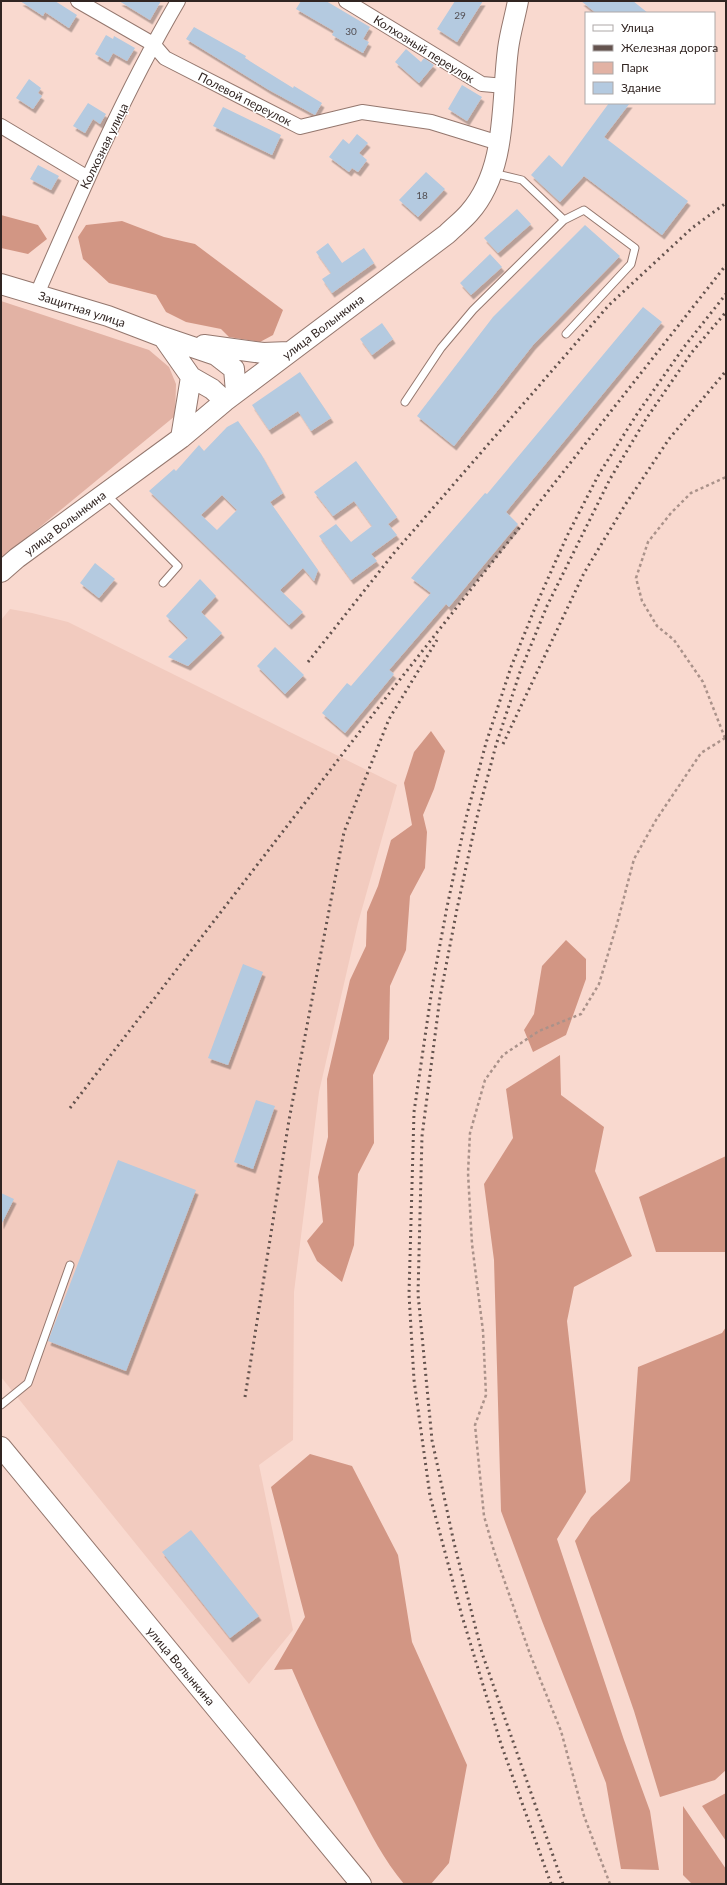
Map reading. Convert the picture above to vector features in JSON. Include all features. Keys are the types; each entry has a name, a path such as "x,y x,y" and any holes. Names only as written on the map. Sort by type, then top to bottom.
{"street":[{"name":"Полевой переулок","path":"78,1 153,44 165,58 300,127 362,112 431,122 499,143"},
{"name":"Колхозная улица","path":"37,294 88,178 153,44 178,1"},
{"name":"Колхозный переулок","path":"346,1 482,84 505,86"},
{"name":"улица Волынкина","path":"1,572 105,493 181,438 231,396 447,234 469,212 481,194 492,172 499,143 508,48 518,1"},
{"path":"1,126 88,178"},
{"name":"Защитная улица","path":"1,284 108,316 163,337"},
{"path":"163,337 208,346 263,353 289,352"},
{"path":"163,337 216,355 234,369 231,396 212,389 192,377 163,337"},
{"path":"181,438 192,377"},
{"name":"улица Волынкина","path":"1,1447 361,1884"}],"lane":[{"path":"492,172 522,180 564,220"},
{"path":"405,402 441,348 473,310 564,220 584,210 635,248 631,264 566,334"},
{"path":"105,493 178,566 163,583"},
{"path":"1,1405 28,1383 70,1265"}],"path":[{"path":"725,739 703,682 674,640 657,626 642,602 636,578 648,542 671,513 691,493 726,477"},
{"path":"610,1884 584,1816 561,1731 530,1654 494,1551 484,1516 475,1425 486,1395 484,1331 472,1244 468,1173 470,1133 485,1080 503,1055 539,1031 581,1014 599,984 634,859 656,820 701,753 725,739 726,734"}],"shaded area":[{"path":"1,215 38,225 47,239 28,254 1,248"},
{"path":"122,221 164,237 195,244 283,310 273,335 260,342 229,337 221,329 186,322 166,312 156,295 109,283 83,259 78,237 86,225"},
{"path":"10,609 68,622 397,785 358,923 319,1092 294,1292 293,1440 259,1465 293,1630 249,1684 1,1377 1,620"},
{"path":"431,731 445,751 434,789 423,815 427,832 425,868 410,896 406,950 390,986 389,1039 373,1075 374,1143 358,1174 354,1245 342,1282 317,1261 307,1241 323,1222 318,1177 328,1137 327,1079 350,980 366,946 367,912 378,886 391,840 412,825 404,783 414,752"},
{"path":"566,940 586,959 586,979 566,1035 533,1052 524,1030 534,1014 542,966"},
{"path":"560,1055 561,1095 604,1127 595,1171 632,1256 574,1287 567,1321 586,1492 557,1539 624,1740 650,1811 659,1870 621,1869 606,1783 542,1621 501,1511 494,1260 484,1184 513,1138 506,1089"},
{"path":"726,1156 726,1252 656,1252 639,1197"},
{"path":"726,1327 726,1770 715,1780 660,1797 634,1711 575,1541 591,1517 630,1481 638,1367 722,1333"},
{"path":"310,1454 352,1466 398,1555 412,1642 467,1765 449,1863 431,1884 404,1884 397,1875 378,1846 347,1788 292,1669 274,1670 305,1617 271,1487"},
{"path":"726,1793 726,1841 702,1806"},
{"path":"683,1806 726,1869 726,1884 692,1884 683,1875"}],"green space":[{"path":"1,301 149,350 169,367 176,384 175,416 1,559"}],"building":[{"path":"20,1 55,1 77,15 69,28 45,12 43,16"},
{"path":"119,1 161,1 150,20"},
{"path":"301,1 326,1 370,27 363,39 369,42 363,53 332,35 334,31 296,9"},
{"path":"455,1 483,1 457,42 437,29"},
{"path":"581,1 633,1 647,12 595,12"},
{"path":"194,27 246,56 245,58 293,88 294,86 322,103 315,115 269,90 186,39"},
{"path":"106,35 113,39 114,36 135,48 127,61 113,53 108,62 95,54"},
{"path":"406,49 421,62 424,58 434,65 419,83 395,62"},
{"path":"29,79 41,88 38,93 42,96 33,109 16,98"},
{"path":"462,85 482,97 467,121 448,109"},
{"path":"88,103 106,114 100,124 93,119 85,133 73,126"},
{"path":"608,104 629,104 604,137 688,201 662,235 584,176 560,202 531,175 549,155 562,167"},
{"path":"223,107 281,135 272,155 213,126"},
{"path":"357,134 368,143 359,153 367,160 358,172 352,168 349,172 329,157 343,139 349,144"},
{"path":"38,165 59,176 51,190 30,179"},
{"path":"426,172 445,189 418,217 399,200"},
{"path":"517,209 531,224 498,253 484,238"},
{"path":"585,225 620,256 533,345 454,446 417,416 493,317"},
{"path":"328,243 342,263 364,248 374,263 332,293 322,279 331,273 316,252"},
{"path":"490,254 502,267 471,295 460,283"},
{"path":"643,307 662,322 506,512 518,524 449,607 446,604 389,670 394,674 345,733 322,713 347,683 351,686 431,593 411,578 485,493 487,494"},
{"path":"382,323 393,339 372,355 360,339"},
{"path":"300,372 331,418 311,431 298,411 269,430 252,405"},
{"path":"238,421 261,454 283,493 270,502 318,570 314,581 303,568 280,590 303,612 289,625 149,491 174,469 176,471 199,445 204,451 227,427","holes":["222,495 237,510 217,530 201,515"]},
{"path":"356,461 397,517 388,524 397,535 371,554 377,561 351,580 319,536 336,524 351,542 372,526 354,501 333,516 314,492"},
{"path":"95,563 115,579 99,598 80,583"},
{"path":"200,579 216,596 201,612 222,633 188,666 168,657 188,638 166,616"},
{"path":"275,647 304,675 285,694 257,666"},
{"path":"243,964 263,972 228,1065 208,1058"},
{"path":"256,1100 275,1106 253,1169 234,1162"},
{"path":"118,1160 196,1190 126,1371 48,1341"},
{"path":"1,1193 14,1199 1,1225"},
{"path":"191,1530 259,1616 230,1638 162,1552"}],"railway":[{"path":"308,662 394,553 609,305 692,228 726,203"},
{"path":"70,1108 398,682 726,265"},
{"path":"551,1884 501,1744 462,1616 430,1496 414,1380 409,1294 414,1112 433,982 466,818 486,743 511,667 537,603 567,536 599,474 637,414 684,347 726,294"},
{"path":"563,1884 482,1653 454,1543 432,1440 418,1294 422,1136 440,997 457,909 476,821 496,745 520,672 547,606 610,479 646,419 692,352 726,312"},
{"path":"503,744 584,573 625,505 669,439 726,371"},
{"path":"245,1397 289,1120 344,832 389,719 437,640"}]}
